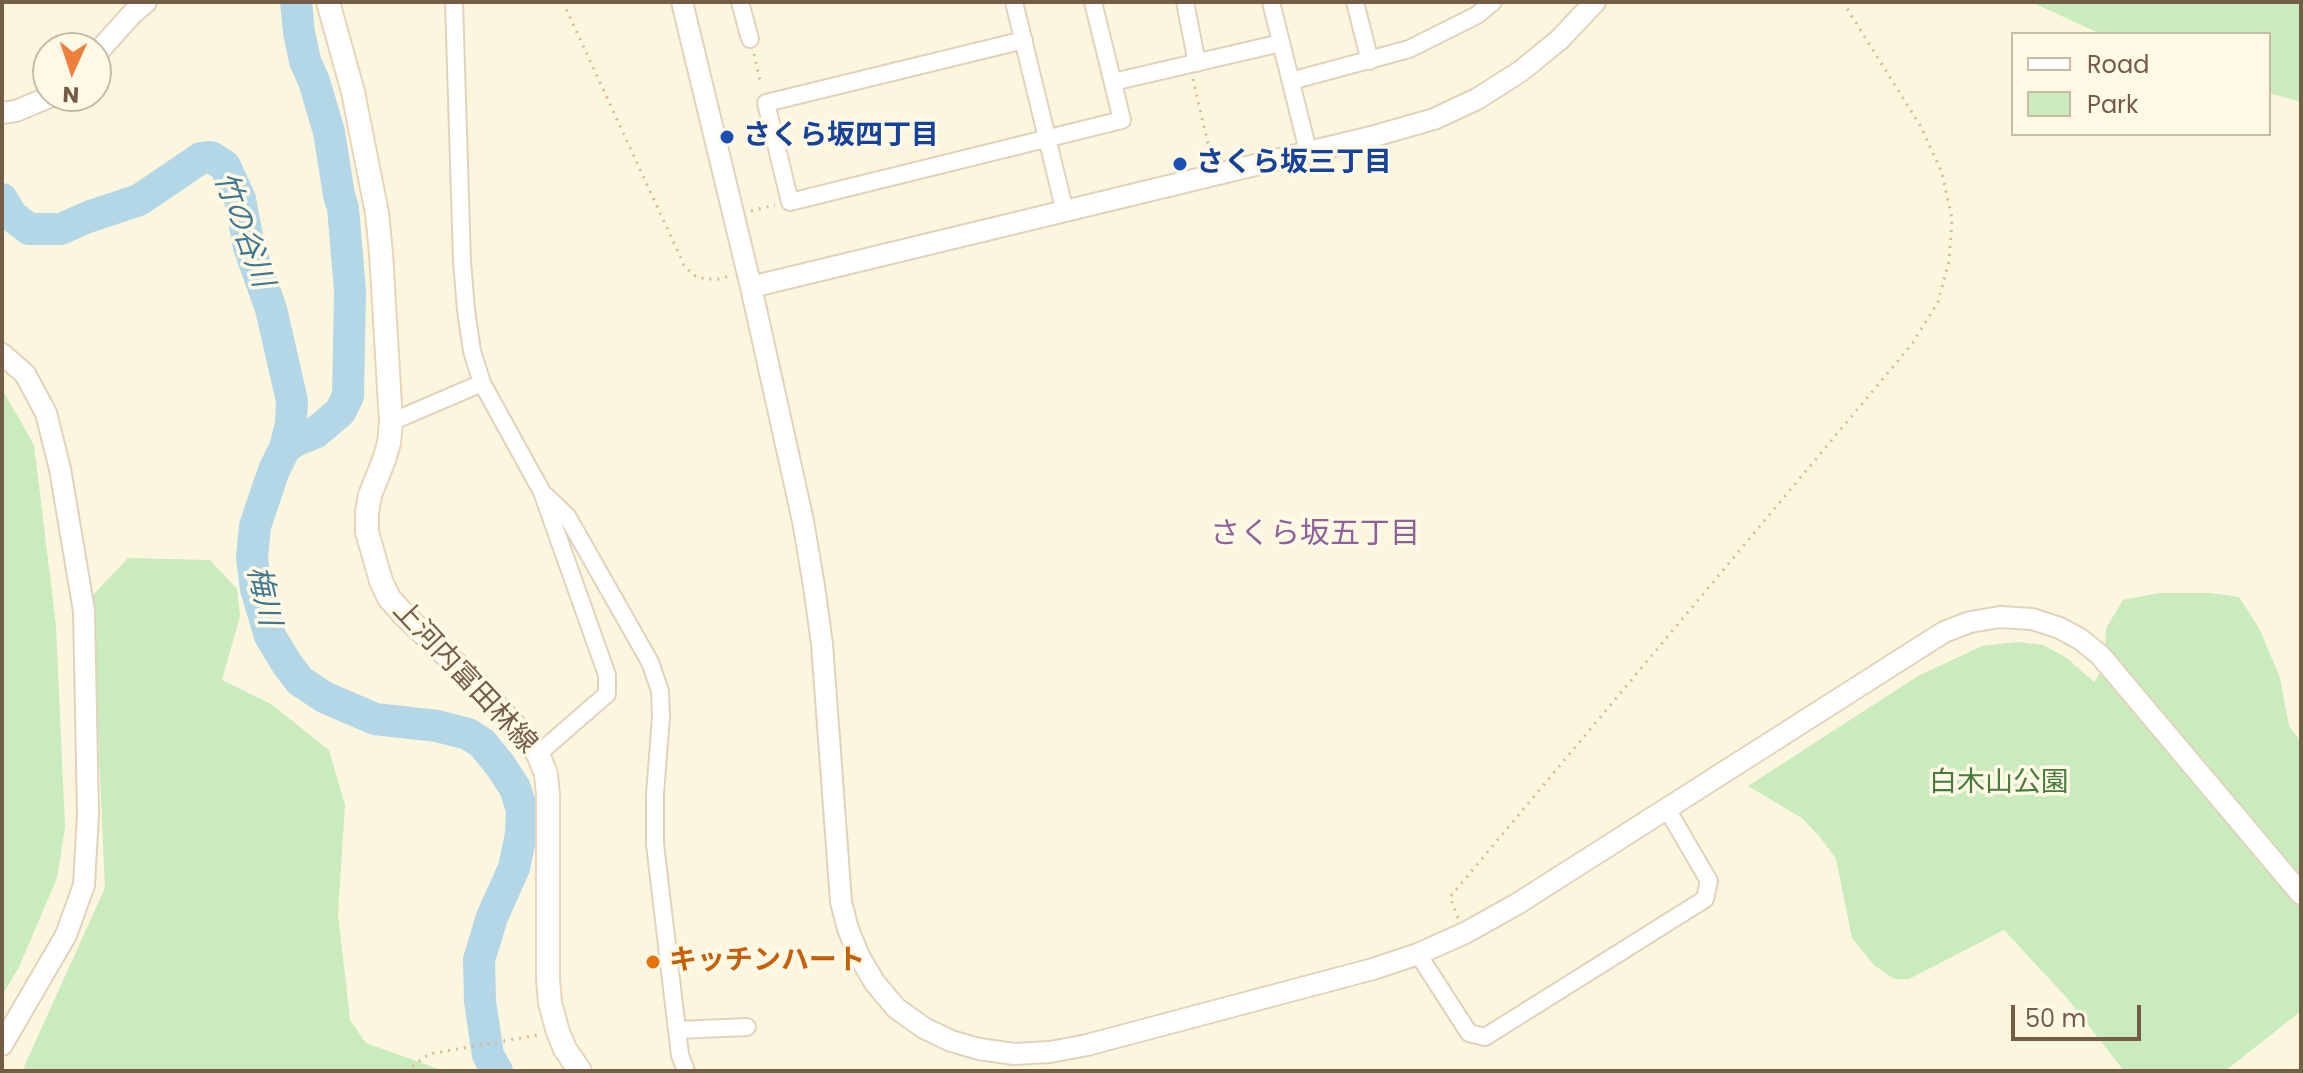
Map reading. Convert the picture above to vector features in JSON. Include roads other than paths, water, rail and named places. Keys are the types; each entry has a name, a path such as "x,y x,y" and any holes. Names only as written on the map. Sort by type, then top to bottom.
{"main road":[{"name":"上河内富田林線","path":"328,2 353,92 377,213 391,422 389,443 370,495 367,532 389,598 476,683 538,754 546,774 550,1003 565,1049 580,1071"}],"street":[{"path":"112,36 146,2"},
{"path":"454,2 466,310 472,351 482,383 542,492 607,675 607,694 538,754"},
{"path":"682,2 803,521 822,644 841,902 859,956 875,983 896,1008 924,1028 951,1041 979,1049 1014,1054 1050,1052 1087,1045 1373,969 1418,954 1465,933 1517,904 1944,632 1970,622 2000,617 2032,619 2060,628 2100,655 2301,894"},
{"path":"1014,2 1065,212"},
{"path":"1024,40 766,103 790,202 1122,120 1093,2"},
{"path":"1185,2 1193,64"},
{"path":"1271,2 1308,151"},
{"path":"1355,2 1370,61"},
{"path":"1291,81 1409,49 1477,15 1493,2"},
{"path":"749,279 1065,212 1434,119 1477,99 1521,71 1559,40 1595,2"},
{"path":"745,3 750,39"},
{"path":"1113,82 1281,43"},
{"path":"2,113 32,104"},
{"path":"2,354 25,374 46,413 60,469 84,611 88,814 84,885 66,935 2,1045"},
{"path":"391,422 482,383"},
{"path":"542,492 567,516 650,662 660,691 655,844 680,1055 686,1071"},
{"path":"1418,954 1469,1033 1485,1037 1705,899 1709,881 1667,809"},
{"path":"677,1030 747,1027"}],"waterway":[{"name":"梅川","path":"296,2 305,61 329,132 343,208 350,291 348,396 340,412 315,433 285,448 274,470 255,526 252,558 256,589 270,636 300,681 324,697 375,719 437,726 468,734 482,743 515,788 522,810 514,868 492,917 479,960 480,1001 488,1055 497,1071"},
{"name":"竹の谷川","path":"2,199 12,216 29,229 61,229 139,200 201,158 211,157 225,166 240,199 249,247 271,309 292,401 285,448"}],"place":[{"name":"さくら坂四丁目","path":"727,137"},
{"name":"さくら坂三丁目","path":"1180,164"},
{"name":"キッチンハート","path":"653,962"}],"district":[{"name":"さくら坂五丁目","path":"1315,535"}],"park label":[{"name":"白木山公園","path":"1999,784"}]}
